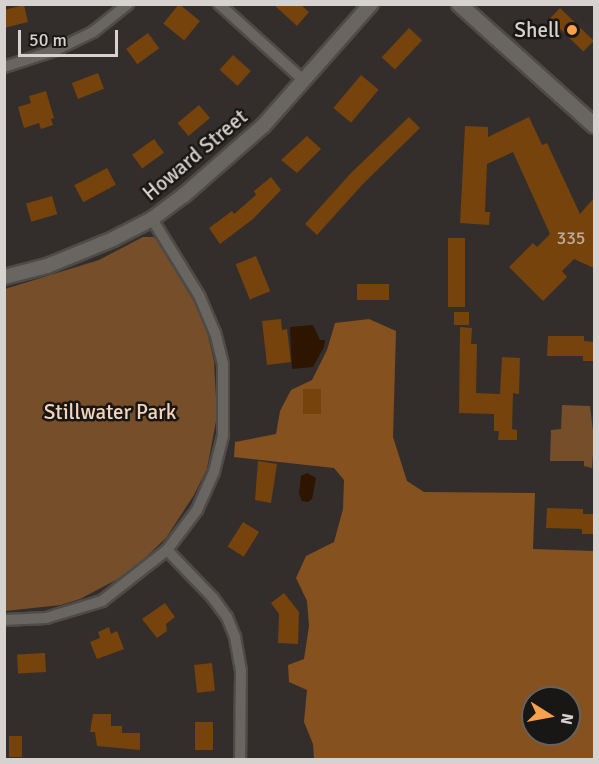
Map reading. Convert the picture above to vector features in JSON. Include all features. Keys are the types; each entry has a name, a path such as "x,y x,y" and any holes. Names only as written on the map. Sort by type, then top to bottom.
{"main road":[{"path":"459,4 594,125"}],"street":[{"path":"4,67 56,50 93,32 128,4"},
{"path":"219,4 303,80"},
{"name":"Howard Street","path":"4,277 79,254 152,219 183,196 263,126 370,4"},
{"path":"4,620 46,618 102,601 167,550 197,510 207,490 220,453 225,399 223,364 204,306 152,219"},
{"path":"167,550 213,597 227,617 236,637 241,671 240,759"}],"green space":[{"name":"Stillwater Park","path":"143,237 153,237 158,241 197,307 207,331 214,361 217,416 207,469 194,495 166,538 129,573 80,599 61,605 5,611 5,289 99,260"},
{"path":"562,405 590,406 594,439 592,468 584,466 584,461 550,461 551,430 561,429"}],"shaded area":[{"path":"369,319 396,331 393,437 407,481 424,492 535,493 533,549 594,551 594,759 314,759 313,744 304,722 307,690 289,682 288,665 304,659 309,626 307,601 296,578 306,556 334,542 343,509 344,480 334,468 234,457 235,442 276,434 280,411 291,390 312,380 327,350 335,323"},
{"path":"313,325 320,340 325,340 324,347 313,367 292,369 290,327"},
{"path":"307,473 316,478 312,499 308,502 302,501 299,494 301,476"}],"building":[{"path":"179,4 200,21 184,40 163,23"},
{"path":"273,4 300,4 309,12 297,26"},
{"path":"24,5 28,22 4,28 4,10"},
{"name":"Shell","path":"560,8 594,41 583,51 550,19"},
{"path":"409,28 422,40 395,70 382,57"},
{"path":"148,33 159,48 137,64 126,49"},
{"path":"233,55 251,71 237,86 220,70"},
{"path":"98,73 104,89 78,99 72,83"},
{"path":"361,75 379,90 351,123 333,108"},
{"path":"46,91 54,118 51,119 53,125 41,129 39,123 24,128 18,107 31,103 29,96"},
{"path":"199,105 210,118 188,136 178,123"},
{"path":"409,117 420,128 363,184 317,235 305,224 351,173"},
{"path":"529,117 542,145 547,143 580,214 594,198 594,268 574,259 562,271 567,277 543,301 509,267 533,243 537,247 550,234 513,152 487,164 485,212 490,212 489,225 460,223 465,126 488,127 488,137"},
{"path":"307,136 321,149 297,173 281,160"},
{"path":"154,139 164,153 142,169 132,155"},
{"path":"107,168 116,185 83,202 74,185"},
{"path":"271,177 281,190 253,219 220,244 209,228 232,211 234,214 256,195 254,191"},
{"path":"52,196 57,214 31,222 26,203"},
{"path":"448,238 465,238 465,307 448,307"},
{"path":"256,256 270,291 250,299 236,264"},
{"path":"357,284 389,284 389,300 357,300"},
{"path":"454,312 469,312 469,325 454,325"},
{"path":"281,319 282,330 287,329 291,362 267,365 262,321"},
{"path":"460,327 472,328 471,344 477,344 476,393 500,394 502,357 520,358 519,394 513,393 512,429 517,430 517,440 498,440 499,431 494,431 494,414 459,413"},
{"path":"548,336 584,336 584,341 594,342 594,361 583,361 583,356 547,356"},
{"path":"303,389 321,389 321,414 303,414"},
{"path":"258,461 277,464 271,503 255,500"},
{"path":"547,508 583,509 583,514 594,514 594,534 582,534 582,529 546,528"},
{"path":"243,522 259,532 244,557 228,547"},
{"path":"284,593 299,612 298,644 278,643 279,614 271,603"},
{"path":"165,603 175,617 166,624 167,631 157,638 142,619"},
{"path":"109,627 111,634 117,631 124,649 97,659 90,642 100,638 98,632"},
{"path":"45,653 46,672 18,673 17,654"},
{"path":"212,663 215,691 197,693 194,665"},
{"path":"93,714 111,714 111,726 122,726 122,733 140,733 140,750 97,746 95,732 90,732"},
{"path":"195,722 213,722 213,750 195,750"},
{"path":"9,736 22,736 22,757 9,757"}],"place":[{"name":"Shell","path":"572,30"}]}
